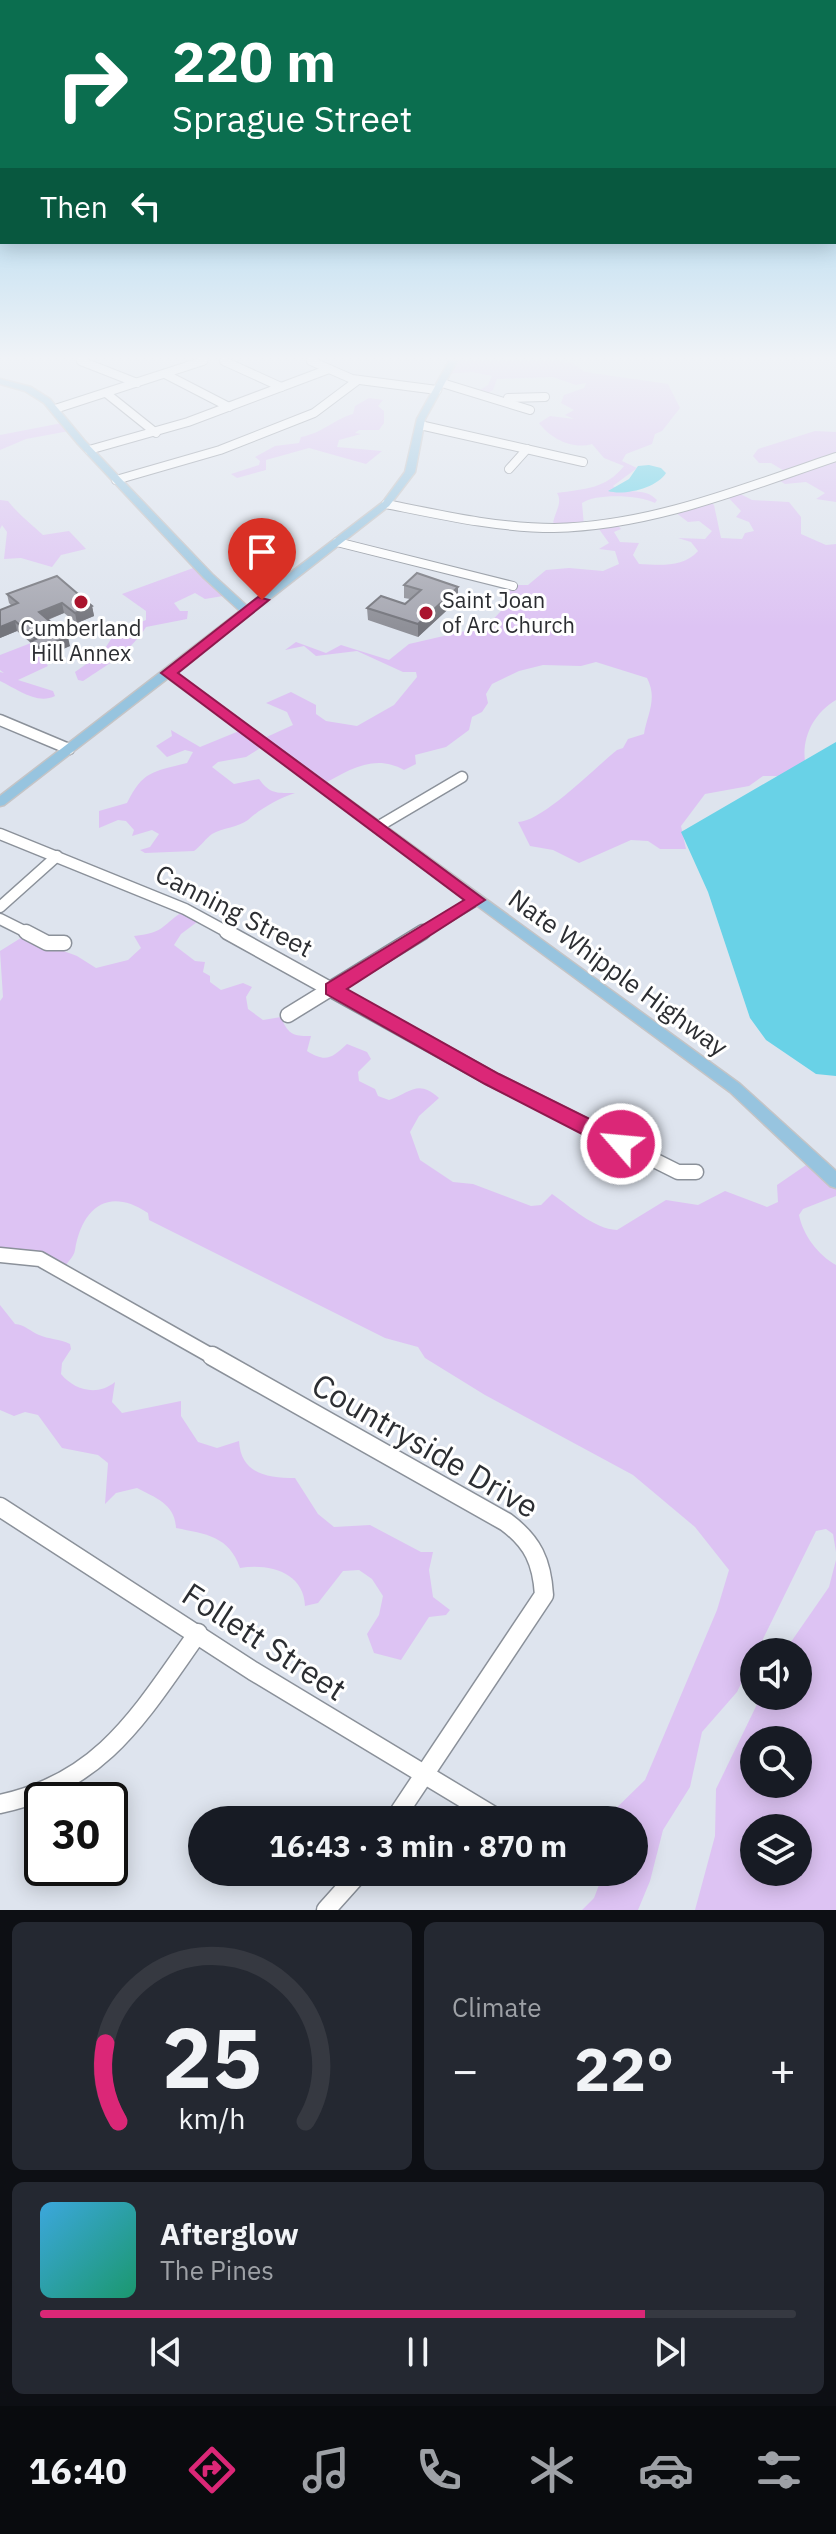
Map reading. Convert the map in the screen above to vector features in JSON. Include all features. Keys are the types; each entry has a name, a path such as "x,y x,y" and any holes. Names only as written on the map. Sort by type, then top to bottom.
{"main road":[{"path":"89,450 223,592 249,611"},
{"path":"0,802 386,504 410,472 415,450"},
{"name":"Nate Whipple Highway","path":"168,673 735,1088 836,1181"},
{"path":"150,687 187,686"}],"street":[{"path":"116,480 220,450"},
{"path":"509,469 526,450"},
{"path":"532,450 583,462"},
{"path":"386,504 522,526 592,525 670,509 836,457"},
{"path":"337,542 513,586"},
{"path":"0,720 69,749"},
{"path":"379,826 462,777"},
{"name":"Canning Street","path":"0,834 185,909 542,1104 678,1172 696,1172"},
{"path":"0,907 57,856"},
{"path":"288,1015 476,900"},
{"path":"0,919 47,943 64,943"},
{"name":"Countryside Drive","path":"0,1255 40,1259 509,1523 532,1543 544,1574 544,1595 403,1806"},
{"name":"Follett Street","path":"0,1507 104,1578 198,1633 263,1681 423,1774 470,1806"},
{"path":"0,1804 37,1795 71,1780 111,1747 198,1633"},
{"path":"326,1910 347,1886"}],"shaded area":[{"path":"267,450 301,450 266,460 266,470 237,478 231,474 259,465 260,461 255,457"},
{"path":"317,450 382,451 366,464"},
{"path":"597,450 636,450 626,454 622,461 637,468 613,486 647,493 657,500 655,503 629,497 597,498 582,503 584,526 553,527 559,501 557,493 602,484 624,466 604,458"},
{"path":"757,450 836,450 836,502 816,499 825,493 806,482 785,484 775,478 786,472 771,463 759,463 753,456"},
{"path":"733,490 752,500 789,502 801,517 801,534 826,545 836,544 836,700 814,720 805,748 806,767 787,776 763,776 749,786 705,794 681,826 686,849 660,849 648,841 631,840 579,863 553,850 530,846 518,822 541,813 623,748 628,739 644,734 652,700 647,678 596,662 581,666 543,665 519,671 492,684 486,694 488,703 482,712 472,717 469,730 446,747 415,755 416,764 404,770 393,765 372,763 352,769 322,785 265,745 246,757 218,762 212,767 234,784 259,779 274,792 295,793 269,805 244,822 212,834 194,851 145,853 140,850 150,847 159,834 152,830 132,836 134,830 126,821 118,820 99,828 99,811 127,803 138,785 150,774 187,763 193,752 185,750 167,757 156,746 172,736 171,730 200,747 244,729 260,740 293,725 287,712 266,703 291,692 316,705 316,714 326,721 357,726 394,705 417,677 416,672 403,672 357,651 316,656 304,646 285,650 296,642 326,653 341,645 389,660 409,644 487,626 512,599 506,585 528,585 546,570 569,568 603,571 619,564 615,551 599,549 609,543 596,525 615,522 621,529 614,532 620,542 639,543 633,555 639,564 670,564 685,560 698,551 691,542 678,538 705,539 712,531 699,521 688,522 671,509 706,499 714,505 721,538 742,539 745,533 754,531 749,522 736,517 741,511 724,493"},
{"path":"0,500 8,501 43,535 69,531 86,549 61,555 52,567 21,558 4,559 7,532 2,525 0,529"},
{"path":"196,567 223,596 205,599 195,593 174,603 180,611 188,611 187,619 146,627 118,657 83,681 78,680 75,672 102,653 115,633 146,620 146,611 122,594"},
{"path":"31,643 48,666 18,680 53,691 55,696 41,699 0,681 0,672 4,673 0,670 0,655"},
{"path":"186,910 201,919 181,934 174,945 195,961 205,962 203,972 221,990 243,983 252,987 246,997 248,1009 263,1020 287,1016 283,1022 291,1033 311,1036 307,1051 324,1058 337,1053 347,1044 367,1052 371,1059 358,1072 359,1081 375,1089 378,1096 389,1100 420,1088 439,1098 419,1116 410,1132 420,1160 453,1182 473,1184 531,1206 541,1205 552,1194 591,1222 617,1230 666,1200 698,1205 725,1191 767,1207 778,1202 777,1185 812,1161 836,1186 836,1196 803,1209 799,1215 812,1244 836,1265 836,1552 833,1534 826,1529 816,1531 763,1638 740,1638 740,1686 702,1732 690,1787 663,1830 648,1886 648,1806 618,1806 645,1780 717,1610 729,1570 695,1527 633,1475 485,1395 425,1358 418,1347 385,1338 149,1220 148,1213 134,1205 121,1201 109,1202 91,1213 84,1223 74,1253 57,1275 32,1264 0,1260 0,1001 3,997 0,951 24,936 77,956 96,968 128,960 141,948 134,936 159,930"},
{"path":"0,1305 15,1324 70,1344 61,1374 67,1380 87,1390 101,1389 115,1382 112,1402 122,1413 181,1401 181,1416 198,1442 217,1448 239,1441 241,1452 250,1467 266,1475 295,1478 318,1514 334,1527 370,1525 421,1552 433,1552 429,1570 433,1597 450,1610 446,1615 429,1617 401,1660 374,1653 367,1634 379,1615 383,1596 372,1579 359,1570 343,1571 318,1603 305,1606 299,1585 292,1578 263,1567 240,1568 230,1549 215,1538 176,1528 168,1507 151,1495 137,1488 116,1493 105,1504 108,1463 98,1455 62,1448 38,1415 25,1412 14,1416 0,1410"},
{"path":"836,1560 836,1910 695,1910 715,1836 716,1789 740,1739 740,1798 812,1798 812,1726 746,1726 754,1710 812,1710 812,1638 794,1638 829,1587"},
{"path":"599,1886 648,1886 638,1910 582,1910 594,1898"}],"water":[{"path":"649,465 666,473 640,490 608,491 629,479 638,466"},
{"path":"836,742 836,1076 816,1074 766,1040 750,1018 708,892 681,832"}],"building":[{"path":"417,573 458,587 418,624 367,608 381,596 405,604 421,590 404,585"},
{"path":"57,576 92,606 75,613 62,603 39,612 68,637 40,648 31,641 36,639 15,621 0,627 0,610 18,603 7,594"}],"place":[{"name":"Cumberland Hill Annex","path":"81,602"},
{"name":"Saint Joan of Arc Church","path":"426,613"}],"route":[{"path":"262,600 168,673 314,777 476,900 332,989 492,1079 621,1144"}]}
